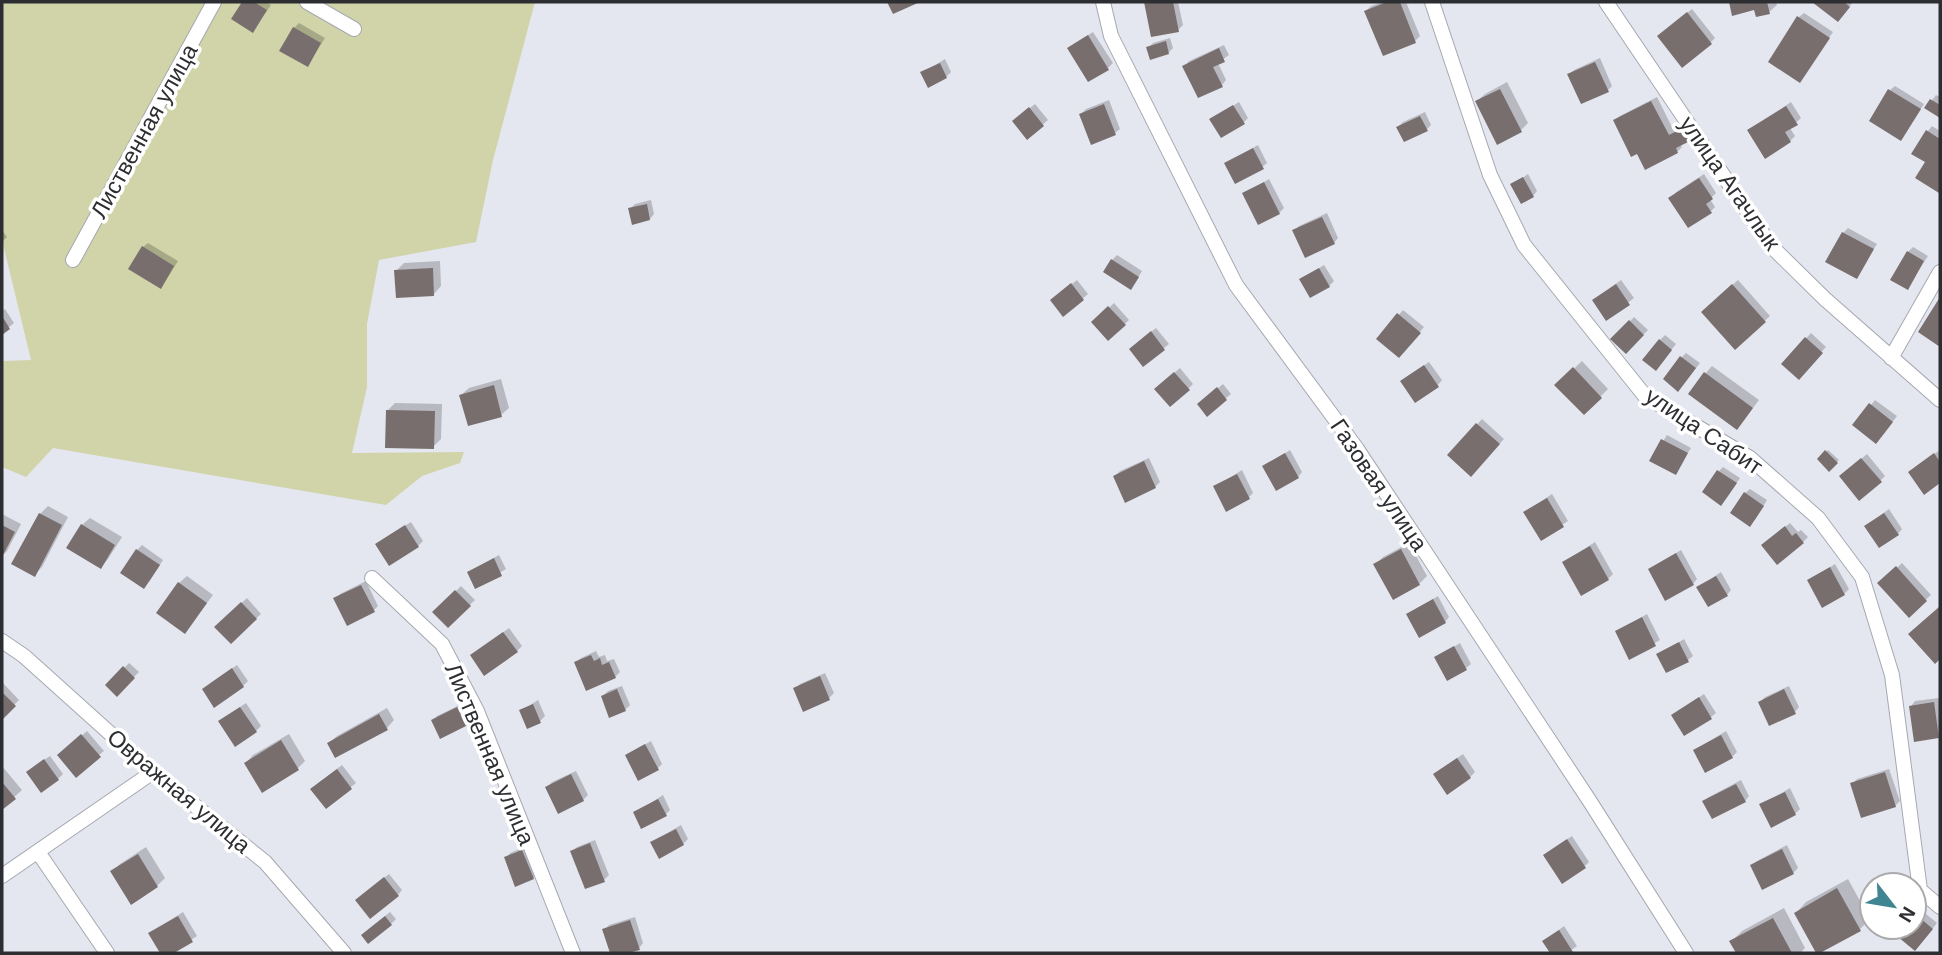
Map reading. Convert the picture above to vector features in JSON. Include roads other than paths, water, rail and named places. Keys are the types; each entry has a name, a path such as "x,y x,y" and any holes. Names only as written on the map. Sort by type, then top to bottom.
{"street":[{"name":"Лиственная улица","path":"73,260 214,2"},
{"path":"307,2 354,29"},
{"name":"Газовая улица","path":"1103,2 1111,36 1236,285 1357,449 1589,800 1686,953"},
{"name":"улица Сабит","path":"1432,2 1490,175 1524,244 1645,396 1750,458 1818,518 1862,577 1892,675 1920,890 1940,907"},
{"name":"улица Агачлык","path":"1606,2 1771,246 1825,299 1940,400"},
{"path":"1891,358 1940,272"},
{"name":"Лиственная улица","path":"372,579 442,644 477,711 573,953"},
{"name":"Овражная улица","path":"2,641 24,656 153,772 265,862 344,953"},
{"path":"2,876 153,772"},
{"path":"38,852 107,953"}]}
